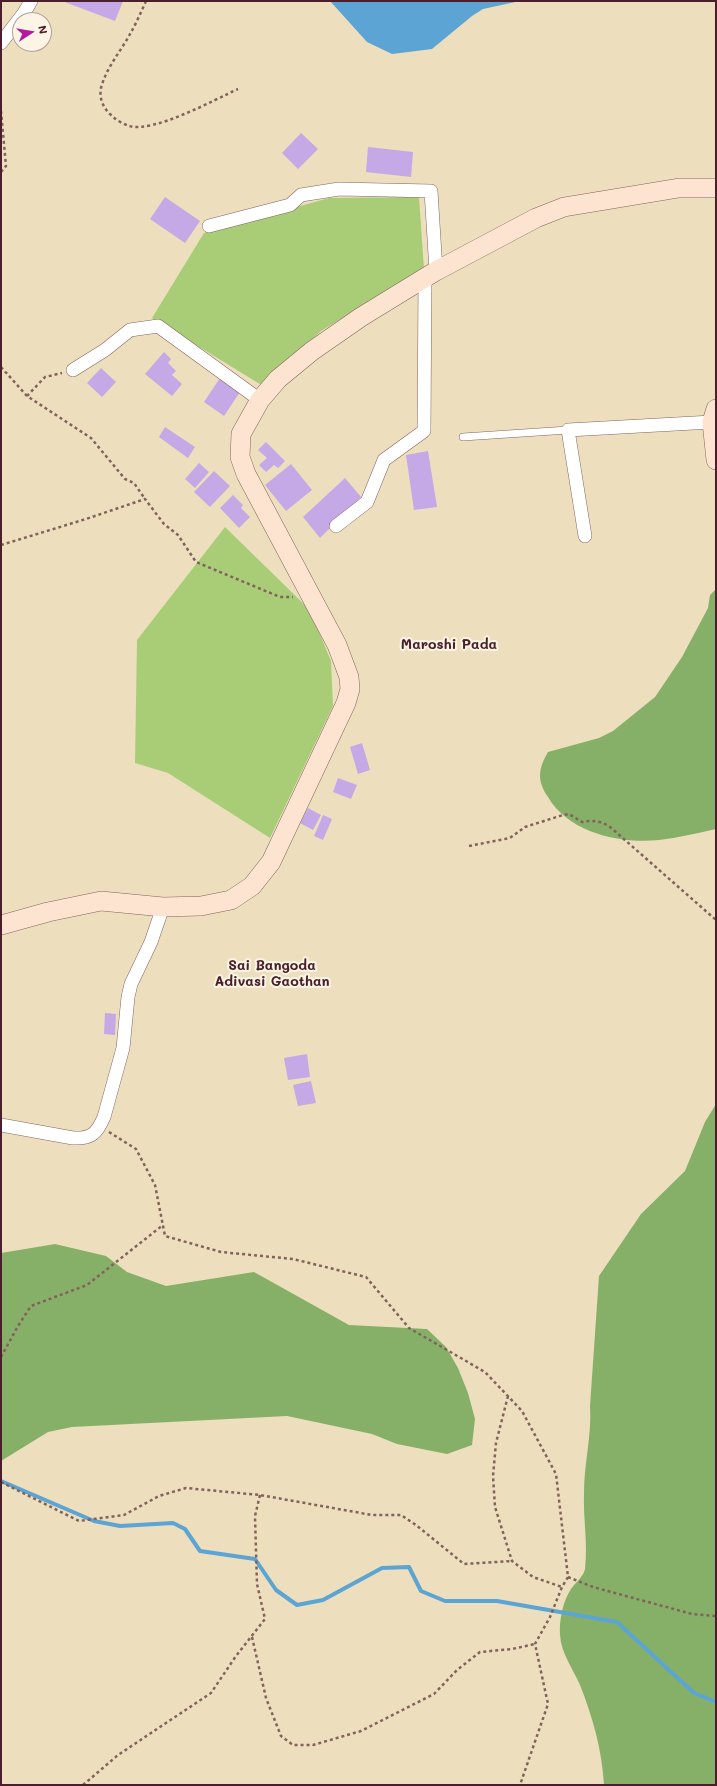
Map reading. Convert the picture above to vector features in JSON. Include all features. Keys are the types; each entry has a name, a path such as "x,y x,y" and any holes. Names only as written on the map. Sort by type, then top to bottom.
{"street":[{"path":"1,43 24,13 31,1"},
{"path":"209,226 290,205 301,195 339,188 431,191 431,275 424,431 384,460 367,502 336,526"},
{"path":"1,925 48,912 101,901 163,907 202,906 231,900 252,886 271,862 346,702 350,689 349,677 337,645 246,474 240,456 241,434 260,400 278,379 312,351 362,317 431,275 536,218 564,207 679,188 716,188"},
{"path":"73,370 105,350 130,330 158,326 260,400"},
{"path":"585,536 568,430 714,415 716,460"},
{"path":"1,1125 73,1138 92,1136 100,1127 122,1048 131,984 151,942 163,907"}],"lane":[{"path":"463,437 568,430"}],"path":[{"path":"146,1 130,34 115,58 101,88 101,99 106,111 130,127 152,126 177,117 238,89"},
{"path":"1,111 6,166 1,172"},
{"path":"1,367 27,396 90,438 125,479 134,483 164,524 178,535 196,562 280,596 312,598"},
{"path":"27,396 45,377 73,370"},
{"path":"1,545 145,499"},
{"path":"469,846 510,838 525,827 563,815 569,814 582,822 591,820 603,822 716,920"},
{"path":"100,1127 136,1149 155,1185 165,1236 221,1252 293,1259 366,1277 409,1328 485,1372 522,1411 556,1474 568,1577 562,1587 550,1617 535,1644 548,1704 520,1785"},
{"path":"1,1357 31,1306 87,1285 163,1225"},
{"path":"508,1396 496,1443 493,1476 495,1507 512,1561 533,1577 562,1587"},
{"path":"1,1482 79,1521 124,1515 159,1496 186,1488 260,1495 372,1515 401,1515 464,1564 512,1561"},
{"path":"83,1785 118,1755 211,1693 265,1619 257,1584 255,1516 260,1495"},
{"path":"568,1577 593,1588 692,1614 716,1616"},
{"path":"252,1637 266,1698 281,1736 293,1745 313,1745 360,1731 434,1694 457,1670 480,1652 512,1649 535,1644"}],"green space":[{"path":"419,197 424,269 321,331 263,386 152,318 204,233 329,198"},
{"path":"225,527 310,610 331,661 333,706 270,838 168,773 135,763 137,640"},
{"path":"716,589 716,829 673,838 644,841 612,838 597,834 582,827 557,809 544,791 540,775 542,764 548,752 599,738 613,731 655,697 682,657 708,608 710,595"},
{"path":"716,1104 716,1785 604,1785 599,1747 593,1722 580,1685 563,1648 560,1635 562,1611 566,1599 585,1569 586,1550 584,1482 590,1428 590,1406 599,1276 641,1214 685,1171 705,1122"},
{"path":"55,1244 106,1256 127,1272 166,1286 254,1272 349,1325 427,1329 446,1347 458,1368 468,1393 475,1419 472,1445 447,1454 397,1444 372,1434 287,1416 72,1427 48,1432 1,1461 1,1253"}],"water":[{"path":"330,1 520,1 483,9 472,16 432,49 392,54 367,42"}],"building":[{"path":"62,1 123,1 115,21"},
{"path":"301,133 318,149 298,169 282,153"},
{"path":"368,147 413,152 411,177 366,172"},
{"path":"165,197 200,221 185,243 150,219"},
{"path":"164,352 171,359 168,363 176,371 172,375 182,384 172,396 145,374"},
{"path":"101,368 116,382 102,397 87,383"},
{"path":"220,378 240,392 224,416 204,402"},
{"path":"165,427 195,447 188,458 159,437"},
{"path":"266,442 285,461 278,468 274,465 266,472 259,465 267,458 258,450"},
{"path":"428,451 437,507 414,510 406,455"},
{"path":"199,463 209,472 195,488 185,479"},
{"path":"291,464 312,490 286,511 265,485"},
{"path":"214,471 230,486 210,507 194,492"},
{"path":"345,478 361,497 320,538 303,517"},
{"path":"233,495 243,505 241,508 250,517 239,528 220,508"},
{"path":"362,743 370,770 358,774 350,747"},
{"path":"338,778 357,785 351,799 333,792"},
{"path":"308,808 321,815 313,830 300,823"},
{"path":"323,815 332,819 323,840 314,836"},
{"path":"105,1013 116,1014 115,1035 104,1034"},
{"path":"307,1054 310,1077 288,1080 284,1058"},
{"path":"311,1081 316,1103 298,1106 293,1085"}],"waterway":[{"path":"1,1481 94,1521 120,1526 173,1523 185,1529 200,1551 255,1559 276,1590 297,1605 323,1600 382,1568 409,1567 421,1591 445,1601 497,1601 617,1622 694,1693 716,1702"}],"district":[{"name":"Maroshi Pada","path":"449,645"},
{"name":"Sai Bangoda Adivasi Gaothan","path":"272,974"}]}
